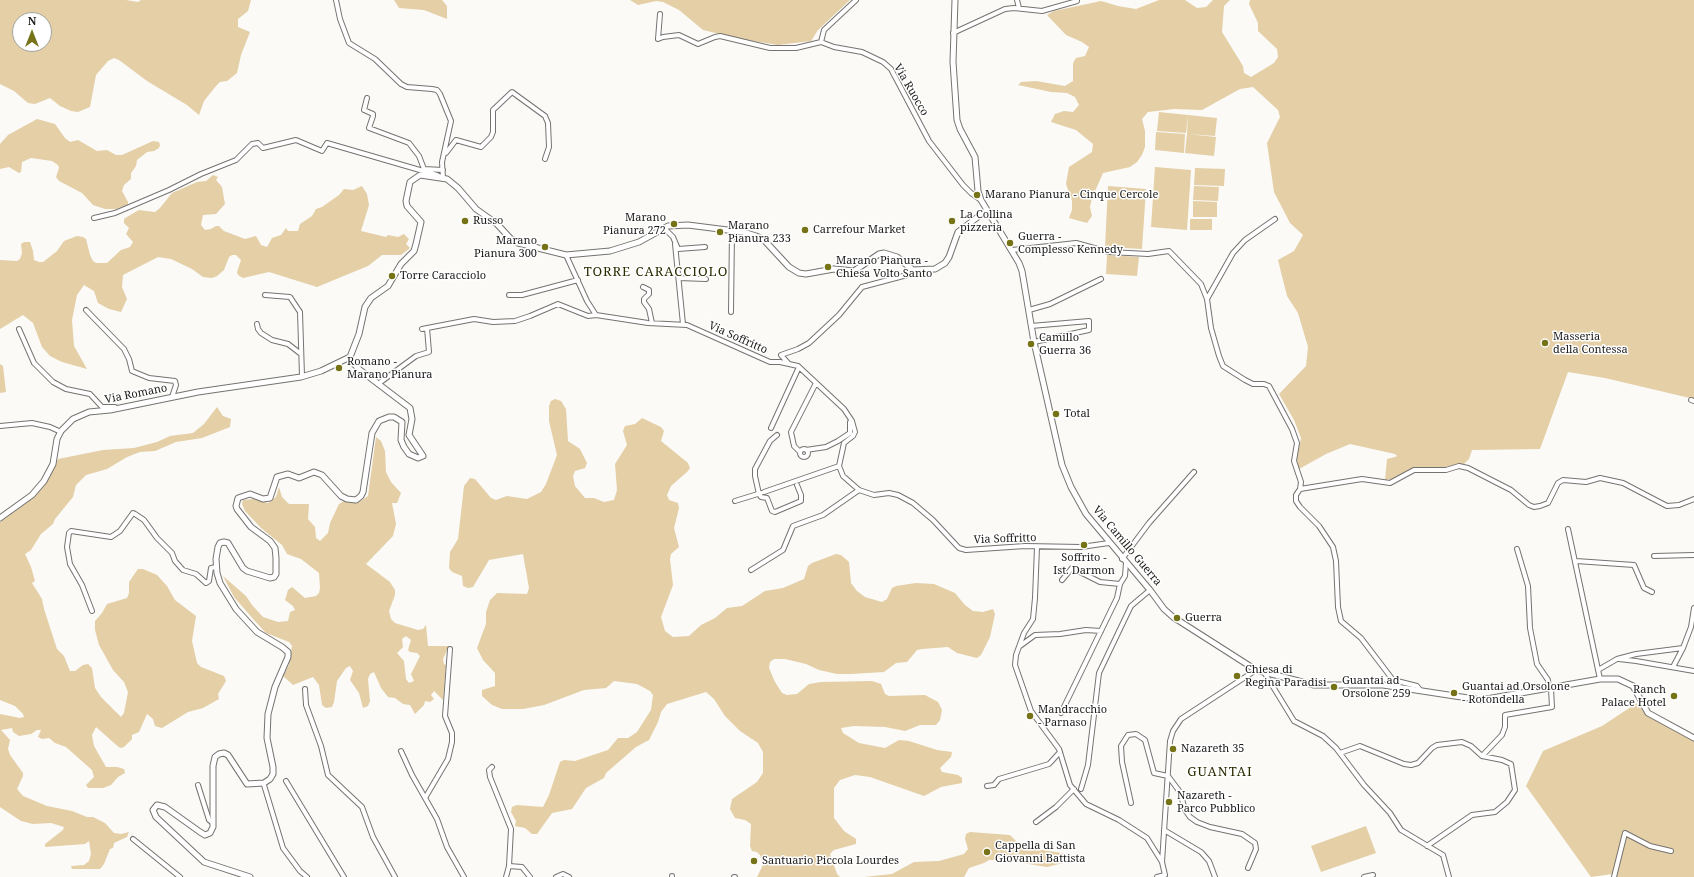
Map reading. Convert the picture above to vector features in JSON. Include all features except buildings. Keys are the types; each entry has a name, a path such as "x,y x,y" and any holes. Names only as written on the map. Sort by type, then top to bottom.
{"street":[{"path":"336,0 342,25 349,43 375,59 407,88 437,90 451,120 442,162 444,170 442,178"},
{"path":"820,42 824,30 856,0"},
{"name":"Via Camillo Guerra","path":"955,0 956,10 953,33 957,120 960,129 975,157 978,191 981,200 1012,250 1022,272 1034,342 1062,465 1071,487 1086,514 1124,561 1173,617 1256,670 1314,686 1383,685 1481,700 1600,680 1618,679 1633,686 1648,713 1694,738"},
{"path":"1017,0 1018,8"},
{"path":"953,33 1005,9 1018,8 1042,11 1078,1"},
{"name":"Via Ruocco","path":"660,14 658,39 679,35 698,44 715,36 720,36 770,48 796,48 820,42 862,52 883,62 891,69 929,141 963,185 971,194 981,200"},
{"path":"444,153 446,153 456,140 481,147 491,137 493,132 492,110 512,92 545,116 548,123 550,147 545,158"},
{"path":"367,98 364,110 373,114 369,128 409,143 419,156 424,168 444,170"},
{"path":"94,218 115,213 236,160 252,144 258,143 263,148 296,140 322,151 327,143 437,175 452,183 476,209 497,224 514,242 566,255 610,251 630,246 664,228 678,225 732,231 761,238 789,267 799,273 834,269 854,271 879,254 884,253 897,257 913,270"},
{"path":"250,877 204,862 156,818 153,808 157,805 165,807 205,835 210,833 213,823 213,773 215,757 224,753 228,755 245,784 251,785 264,783 272,776 273,767 267,738 268,714 276,682 288,657 286,649 257,632 236,609 220,583 216,567 218,547 220,543 228,543 243,568 247,571 261,576 274,577 277,569 275,548 270,541 251,527 237,509 236,502 238,498 250,494 263,499 270,498 277,477 288,474 299,478 314,472 318,472 341,496 347,499 356,500 363,492 372,434 375,426 384,419 394,417 400,420 402,426 401,440 404,447 409,454 422,458 423,454 411,441 409,435 412,414 410,408 360,370 352,362 350,357 367,303 388,286 401,264 414,251 421,222 407,206 406,201 410,182 420,175 442,178"},
{"path":"789,364 781,355 809,343 839,315 862,287 907,275 913,270 935,269 945,263 958,232 986,210"},
{"path":"1207,299 1233,252 1245,240 1275,218"},
{"path":"664,228 673,237 675,244 684,324"},
{"path":"731,312 732,231"},
{"path":"1012,250 1076,243 1109,252 1148,254 1169,251 1201,284 1207,299 1210,328 1223,366 1254,384 1264,384 1269,386 1292,429 1297,443 1294,461 1300,476 1300,489 1296,495 1296,501 1319,526 1334,549 1338,607 1341,621 1361,638 1393,680 1417,686 1421,691"},
{"path":"675,244 678,249 705,248"},
{"path":"566,255 596,315"},
{"path":"679,278 706,279"},
{"path":"1029,310 1050,304 1101,279"},
{"path":"509,295 522,295 578,280"},
{"path":"643,287 649,290 649,294 644,299 644,302 649,309 652,323"},
{"path":"265,295 290,297 295,302 301,316 302,376"},
{"name":"Via Soffritto","path":"422,329 474,319 493,322 515,321 558,304 588,316 596,315 652,323 684,324 770,362 789,364 799,367 844,409 852,421"},
{"path":"86,310 124,349 129,359 132,371 149,378 175,381 176,386 172,397"},
{"path":"1031,326 1089,321 1089,330 1034,342"},
{"path":"257,324 258,329 272,340 288,344 301,355"},
{"path":"378,384 416,356 429,352 427,328"},
{"path":"19,329 34,363 53,382 66,389 90,394 102,407 118,407"},
{"name":"Via Romano","path":"61,432 66,424 89,412 302,376 330,367 350,357"},
{"path":"771,428 799,367"},
{"path":"806,450 808,454 805,457 801,456 800,452 794,446 791,432 816,383"},
{"path":"800,452 826,447 838,441 850,433 850,422 852,421"},
{"path":"735,501 839,466 844,443 855,432 852,421"},
{"path":"0,426 32,423 50,427 61,432 57,438 53,464 44,481 32,495 0,518"},
{"path":"778,435 770,441 755,469 755,476 761,497 767,498 772,511 775,512 801,501 801,495 797,485"},
{"name":"Via Soffritto","path":"839,466 843,476 860,490 874,495 889,493 898,495 912,503 933,520 959,548 966,550 1081,547 1109,543"},
{"path":"1300,489 1362,479 1390,483 1414,470 1446,470 1459,466 1468,468 1511,490 1529,505 1534,507 1548,503 1558,483 1562,480 1586,482 1600,478 1623,483 1666,506 1679,505 1694,499"},
{"path":"1061,713 1117,598 1120,584 1125,576 1124,561 1149,523 1194,472"},
{"path":"752,570 783,550 793,526 802,521 823,515 860,490"},
{"path":"92,611 82,585 70,564 67,547 69,533 71,531 111,537 120,531 133,513 144,520 172,553 175,561 183,570 196,574 206,583 209,581 211,568 216,567"},
{"path":"1568,530 1576,561 1600,680"},
{"path":"1036,547 1033,619 1024,633 1015,665 1030,711 1049,734 1060,752 1070,785 1086,804 1147,838 1162,862 1166,876 1157,877"},
{"path":"1482,756 1502,735 1505,727 1505,715 1552,707 1548,680 1537,664 1530,628 1528,586 1517,549"},
{"path":"1654,556 1694,555"},
{"path":"1576,561 1634,564 1644,588 1652,592"},
{"path":"1062,580 1072,568 1100,582 1120,584"},
{"path":"1081,789 1088,765 1099,673 1131,606 1150,590"},
{"path":"1674,667 1691,627 1694,608"},
{"path":"1019,647 1035,634 1060,634 1086,630 1101,631"},
{"path":"1598,670 1617,659 1652,650 1683,648"},
{"path":"425,798 448,758 452,742 452,733 445,716 450,649"},
{"path":"1617,659 1636,660 1694,671"},
{"path":"1162,862 1170,741 1177,724 1210,699 1246,678 1256,670"},
{"path":"1264,672 1294,721 1323,736 1340,753 1364,785 1390,813 1401,830 1443,855 1449,877"},
{"path":"305,689 306,705 321,746 328,775 362,807 371,833 395,877"},
{"path":"1131,803 1120,753 1122,742 1128,735 1136,734 1142,737 1147,746 1154,773 1168,776 1180,792 1186,812 1193,820 1210,827 1242,834 1255,843 1256,849 1248,868"},
{"path":"1340,753 1360,746 1404,764 1411,765 1418,763 1432,748 1437,745 1462,742 1470,746 1482,756 1502,760 1511,764 1515,790 1507,802 1495,812 1472,815 1427,846"},
{"path":"401,751 440,825 447,847 464,877"},
{"path":"987,786 994,785 999,779 1049,764 1060,752"},
{"path":"492,767 489,770 490,777 511,829 509,866 506,877"},
{"path":"286,781 344,877"},
{"path":"198,785 208,820 213,823"},
{"path":"264,785 283,848 300,871 307,877"},
{"path":"1036,822 1056,807 1074,789"},
{"path":"1164,830 1201,852 1209,861 1215,877"},
{"path":"1614,877 1625,833 1650,846 1671,851"},
{"path":"133,839 180,877"},
{"path":"509,866 522,867 530,877"},
{"path":"556,877 563,874 569,877"},
{"path":"1364,877 1373,875"}],"shaded area":[{"path":"0,0 126,0 138,2 141,0 251,0 248,11 238,19 238,27 250,32 241,55 237,73 227,81 220,82 216,86 204,101 199,115 187,105 147,81 119,60 114,58 108,61 96,75 90,107 78,112 71,111 60,106 50,98 35,104 28,103 14,91 0,84"},
{"path":"394,0 442,0 447,6 447,19 424,10 399,8"},
{"path":"630,0 850,0 818,30 811,41 778,45 741,39 703,30 679,10 663,2 656,1 638,5"},
{"path":"1159,0 1185,0 1197,8 1206,7 1213,0 1230,0 1224,6 1222,32 1243,66 1244,73 1251,77 1274,63 1278,57 1277,49 1258,31 1258,23 1249,4 1250,0 1694,0 1694,399 1605,378 1568,372 1540,449 1472,450 1469,459 1464,464 1439,468 1414,468 1397,478 1385,480 1387,459 1397,456 1395,454 1350,444 1326,454 1299,469 1297,459 1301,438 1294,420 1279,394 1306,366 1308,347 1298,313 1287,296 1278,260 1294,251 1303,235 1290,223 1274,192 1267,143 1280,117 1278,110 1253,87 1240,89 1202,110 1174,109 1148,112 1142,119 1145,131 1145,147 1142,155 1137,162 1130,167 1103,173 1092,198 1090,207 1092,216 1087,223 1069,218 1072,210 1072,201 1066,184 1069,167 1092,152 1093,144 1076,130 1051,122 1055,114 1064,111 1073,112 1079,105 1075,97 1067,93 1051,92 1018,85 1021,82 1036,81 1065,86 1073,81 1073,63 1076,58 1085,56 1089,47 1066,35 1047,15 1054,11 1101,1 1136,9"},
{"path":"1159,112 1188,115 1186,133 1157,131"},
{"path":"1188,115 1217,118 1215,136 1187,134"},
{"path":"37,119 55,124 65,138 70,142 78,140 97,151 107,150 116,155 122,155 153,141 159,142 160,145 159,148 154,151 147,152 137,160 136,166 131,173 131,179 124,185 122,191 128,205 116,209 105,209 93,205 82,193 59,181 56,177 59,168 58,165 52,161 31,158 22,162 21,172 19,173 9,167 0,169 0,144 8,135"},
{"path":"1156,132 1185,134 1184,153 1155,150"},
{"path":"1187,134 1216,137 1214,156 1185,153"},
{"path":"1155,167 1191,170 1187,230 1151,227"},
{"path":"1195,168 1225,169 1224,186 1194,185"},
{"path":"213,175 218,177 216,180 222,187 225,204 216,214 203,215 201,225 205,230 219,226 224,231 245,239 256,236 261,245 267,247 272,238 281,235 286,228 288,231 298,231 300,224 312,216 316,209 322,207 339,195 344,189 353,190 362,186 367,194 369,205 361,231 386,237 388,235 398,237 404,234 409,239 406,244 410,248 401,255 382,255 368,266 317,287 269,272 243,278 238,275 237,272 241,260 236,255 229,257 224,270 212,278 203,277 192,269 171,259 158,257 123,275 122,287 127,299 121,312 109,309 98,303 94,291 84,285 77,295 72,320 74,346 87,369 62,362 50,356 42,347 33,323 23,315 0,329 0,260 17,261 20,259 22,253 21,244 24,242 30,242 34,260 43,262 57,251 64,241 77,236 83,237 86,239 93,261 96,263 107,263 121,250 130,247 133,242 126,234 129,228 124,223 124,219 139,210 155,212 172,193 197,182 206,181"},
{"path":"1108,186 1146,189 1142,249 1105,247"},
{"path":"1194,186 1219,187 1218,201 1193,200"},
{"path":"1193,201 1217,202 1217,217 1193,217"},
{"path":"1190,219 1212,219 1212,230 1190,230"},
{"path":"1107,255 1139,257 1137,276 1106,274"},
{"path":"0,364 3,366 6,392 0,393"},
{"path":"555,399 561,401 566,409 568,441 580,449 587,463 585,468 575,471 573,476 575,486 585,498 594,498 604,502 614,500 617,490 615,464 627,445 623,431 625,426 635,424 642,418 661,427 664,431 661,441 688,463 690,468 671,486 667,495 669,500 678,503 679,508 674,528 679,547 671,554 670,559 673,585 661,617 665,631 673,637 689,636 701,625 715,618 727,608 742,606 765,591 783,588 804,579 808,566 836,554 841,555 849,562 851,583 857,591 865,597 882,602 887,599 892,588 896,586 916,583 934,584 955,593 965,605 973,611 983,612 993,609 995,614 990,637 981,655 977,658 957,653 948,647 922,649 917,650 907,662 896,663 884,672 851,674 837,674 819,670 806,664 785,659 774,659 770,662 769,668 775,682 782,693 787,695 797,694 809,684 821,682 872,681 881,684 885,694 889,696 925,695 938,702 942,710 940,720 936,725 920,725 905,731 885,727 854,726 841,728 843,733 859,743 885,748 899,740 909,741 937,750 952,752 951,757 940,768 942,772 958,775 962,778 962,783 941,787 924,796 870,777 855,775 840,780 834,788 834,818 844,831 856,839 856,844 834,850 830,854 837,874 840,877 757,877 763,865 760,855 757,852 752,851 750,846 751,824 745,820 735,818 730,809 732,799 757,782 763,773 763,752 758,743 740,731 725,716 714,699 706,692 667,704 661,712 649,740 636,747 606,773 604,778 586,788 572,809 552,813 537,834 532,834 525,828 515,826 516,821 511,812 512,807 517,805 543,807 549,795 560,762 564,760 575,761 608,750 618,738 628,738 637,732 651,710 653,695 650,691 637,684 614,681 606,688 584,690 544,705 523,709 502,709 492,705 482,696 482,690 495,686 495,673 483,660 477,648 486,624 486,612 490,600 497,593 527,594 529,588 523,554 489,560 473,587 468,588 463,586 462,576 452,572 449,568 450,552 458,539 464,486 470,478 475,479 491,498 496,500 507,496 527,499 541,492 546,484 557,455 549,421 549,406 551,401"},
{"path":"217,407 223,416 231,419 230,427 202,438 176,442 155,451 140,452 127,457 107,469 86,475 76,485 73,497 55,519 53,524 41,534 31,550 25,554 35,581 32,583 42,599 57,649 64,656 70,671 75,671 83,665 88,664 92,668 95,688 101,697 121,717 124,713 128,692 124,682 113,670 99,645 95,630 95,621 107,604 127,598 129,593 129,582 138,569 143,569 157,575 167,586 175,600 196,616 192,641 197,663 201,667 224,676 226,681 218,694 219,699 203,708 188,712 162,728 155,726 153,719 147,714 139,732 132,735 132,739 124,747 120,748 96,727 92,735 94,746 106,767 117,767 124,769 125,773 118,777 111,785 103,788 88,788 86,785 94,777 92,770 66,747 55,743 49,738 42,739 38,737 41,730 37,730 31,734 19,736 13,732 12,728 1,730 10,740 8,749 10,755 23,773 17,789 23,796 47,806 72,811 87,817 93,817 105,823 114,833 121,834 129,832 127,837 114,843 113,848 110,849 104,864 100,869 72,869 71,866 84,865 89,861 91,854 89,841 85,844 45,847 45,844 63,830 64,827 51,823 33,824 21,821 0,807 0,714 20,718 24,717 15,706 0,700 0,522 39,490 48,479 58,459 103,450 134,448 157,442 170,436 193,433 204,424"},
{"path":"376,437 381,441 385,451 386,472 391,482 401,493 397,503 392,503 396,524 393,536 366,564 390,582 395,590 395,595 389,611 391,619 395,623 418,630 423,629 426,625 428,646 449,646 443,659 444,664 446,665 443,700 434,691 431,695 434,699 430,702 425,701 424,705 415,714 410,705 403,704 395,698 388,697 381,688 374,672 370,674 368,679 370,701 368,706 363,708 359,693 350,680 353,671 350,666 346,668 337,681 332,707 326,708 322,705 319,685 313,677 293,685 283,676 289,665 292,646 289,642 266,633 234,597 223,576 246,596 263,617 278,622 288,621 290,612 295,610 293,606 285,600 288,590 292,587 305,598 316,596 319,593 320,588 319,573 301,559 287,554 282,545 261,528 245,511 242,504 243,500 253,499 268,503 276,497 279,487 282,497 289,504 309,504 308,519 315,527 316,538 320,541 328,533 330,523 339,504 344,501 359,502 368,496","holes":["406,636 411,640 408,650 410,652 417,653 420,656 411,674 414,681 409,683 406,679 404,661 397,653 403,647 402,639"]},
{"path":"1637,703 1646,715 1694,741 1694,877 1615,877 1612,874 1591,877 1526,786 1543,751 1602,726"},
{"path":"1366,826 1376,853 1321,872 1311,846"},
{"path":"970,832 1010,835 1018,843 1037,849 1068,854 1063,863 1047,867 1004,860 989,860 969,868 964,877 864,877 892,874 914,862 939,861 964,854 968,849 965,839 966,834"}],"place":[{"name":"Marano Pianura - Cinque Cercole","path":"977,195"},
{"name":"Russo","path":"465,221"},
{"name":"La Collina pizzeria","path":"952,221"},
{"name":"Marano Pianura 272","path":"674,224"},
{"name":"Carrefour Market","path":"805,230"},
{"name":"Marano Pianura 233","path":"720,232"},
{"name":"Guerra - Complesso Kennedy","path":"1010,243"},
{"name":"Marano Pianura 300","path":"545,247"},
{"name":"Marano Pianura - Chiesa Volto Santo","path":"828,267"},
{"name":"Torre Caracciolo","path":"392,276"},
{"name":"Masseria della Contessa","path":"1545,343"},
{"name":"Camillo Guerra 36","path":"1031,344"},
{"name":"Romano - Marano Pianura","path":"339,368"},
{"name":"Total","path":"1056,414"},
{"name":"Soffrito - Ist. Darmon","path":"1084,545"},
{"name":"Guerra","path":"1177,618"},
{"name":"Chiesa di Regina Paradisi","path":"1237,676"},
{"name":"Guantai ad Orsolone 259","path":"1334,687"},
{"name":"Guantai ad Orsolone - Rotondella","path":"1454,693"},
{"name":"Ranch Palace Hotel","path":"1674,696"},
{"name":"Mandracchio - Parnaso","path":"1030,716"},
{"name":"Nazareth 35","path":"1173,749"},
{"name":"Nazareth - Parco Pubblico","path":"1169,802"},
{"name":"Cappella di San Giovanni Battista","path":"987,852"},
{"name":"Santuario Piccola Lourdes","path":"754,861"}],"district":[{"name":"TORRE CARACCIOLO","path":"656,272"},
{"name":"GUANTAI","path":"1220,772"}]}
